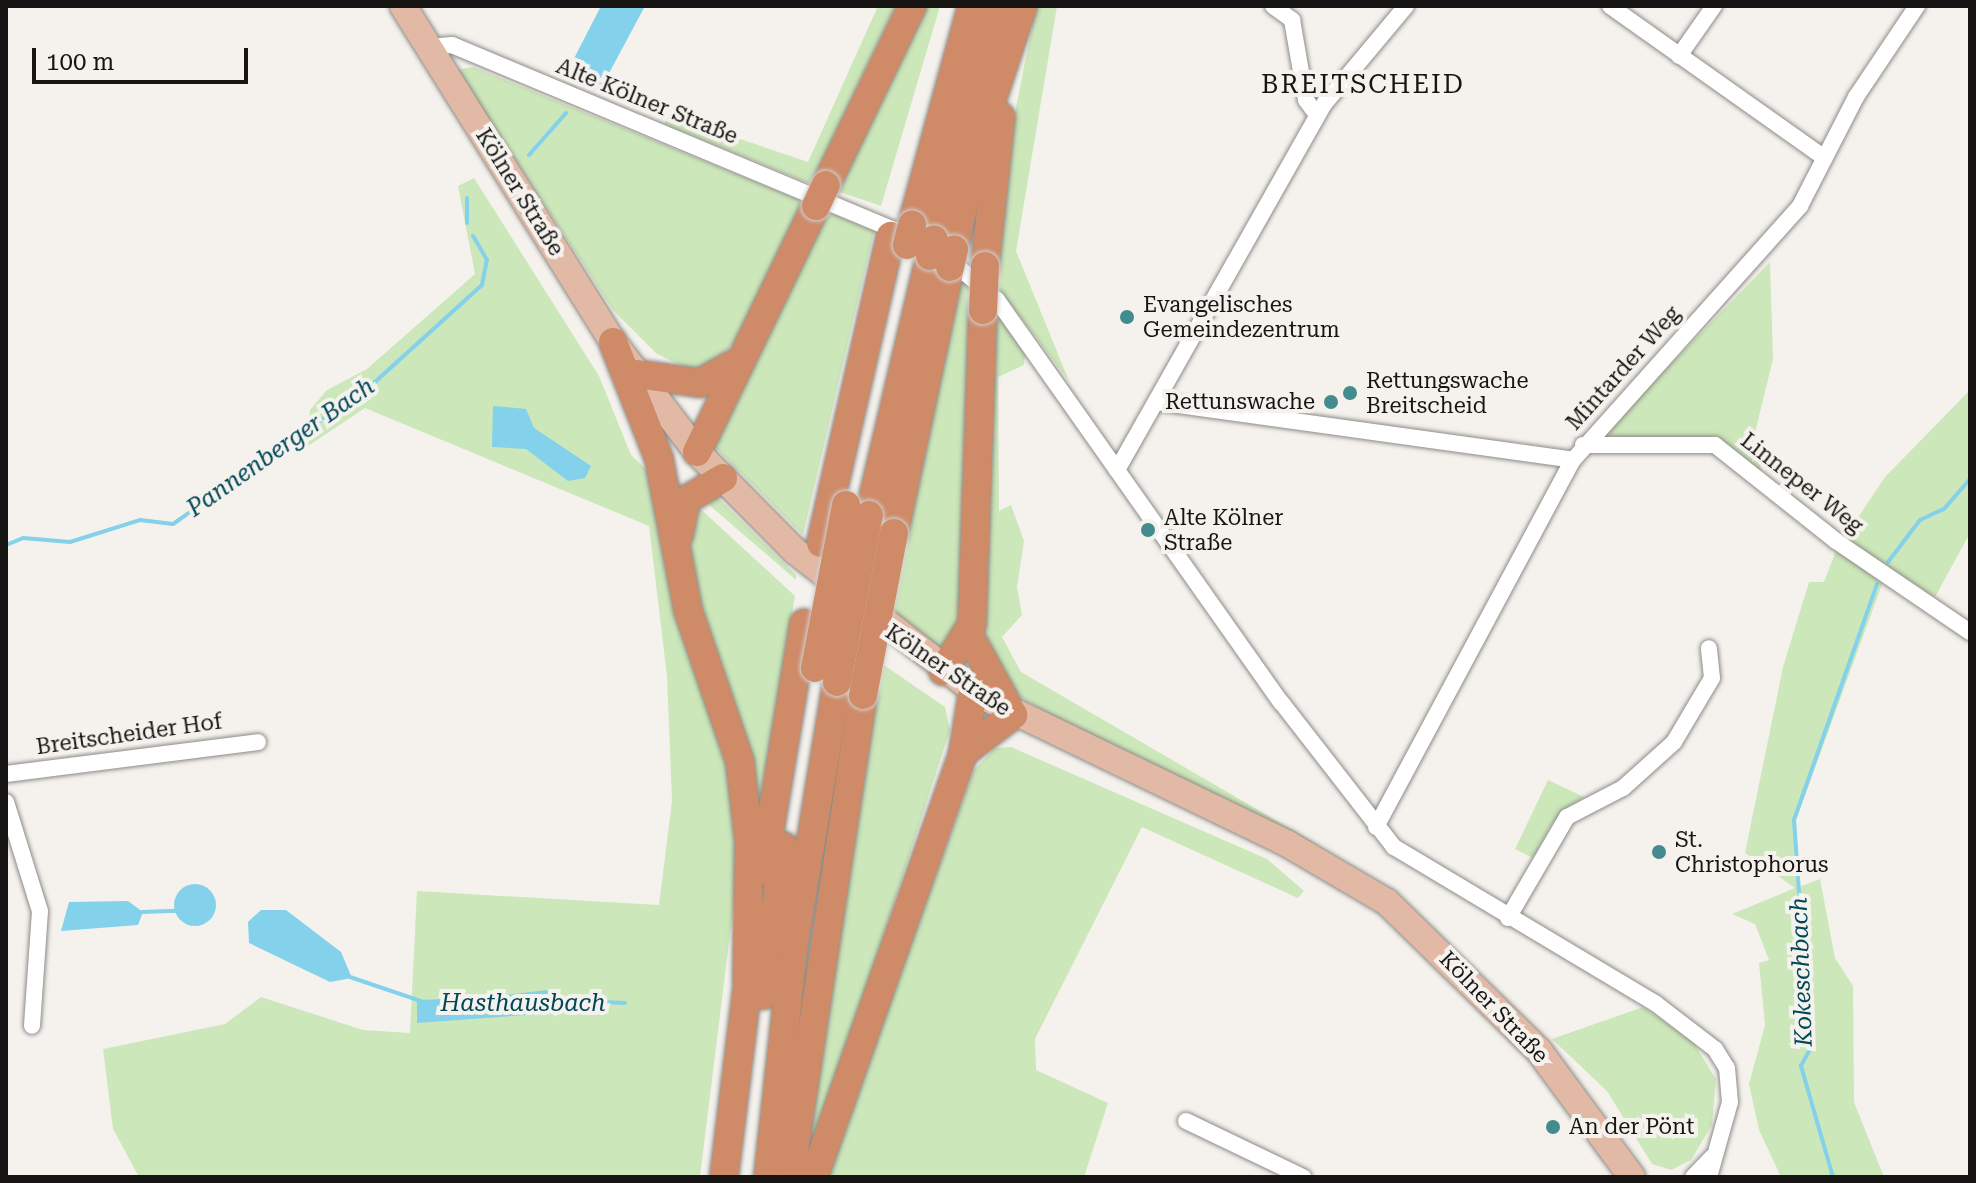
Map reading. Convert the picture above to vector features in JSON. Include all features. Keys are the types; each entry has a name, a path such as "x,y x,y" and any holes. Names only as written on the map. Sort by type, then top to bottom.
{"highway":[{"path":"697,452 912,6"},
{"path":"790,1177 863,695 894,533 922,242 954,6"},
{"path":"742,1177 826,675 858,510 922,242 972,6"},
{"path":"724,1177 747,980 804,623 821,543 998,6"},
{"path":"922,242 975,151 1019,20"},
{"path":"963,753 1013,715 969,635 985,266 1019,20"},
{"path":"613,342 665,480 677,555 743,780 747,980"},
{"path":"637,374 700,383 741,360"},
{"path":"677,555 686,500 723,478"},
{"path":"943,671 969,635"},
{"path":"768,1177 826,675"},
{"path":"814,1177 963,753 973,691"}],"main road":[{"name":"Kölner Straße","path":"403,6 613,342 697,452 841,594 943,671 1013,715 1288,844 1387,902 1539,1051 1632,1177"}],"street":[{"path":"1273,6 1292,20 1306,100 1317,115"},
{"path":"1117,470 1317,115 1406,6"},
{"path":"1610,6 1825,158"},
{"path":"1679,56 1714,6"},
{"name":"Mintarder Weg","path":"1376,827 1573,460 1583,445 1775,239 1917,6"},
{"name":"Alte Kölner Straße","path":"428,47 452,45 829,199 963,266 997,300 1376,827 1410,860 1655,1003 1715,1049 1731,1085 1709,1177"},
{"path":"1157,402 1542,450 1573,460"},
{"name":"Linneper Weg","path":"1583,445 1715,445 1836,541 1970,632"},
{"path":"1508,918 1567,817 1623,788 1674,742 1712,678 1709,648"},
{"name":"Breitscheider Hof","path":"6,774 258,742"},
{"path":"6,802 40,911 32,1026"},
{"path":"1186,1121 1303,1177"},
{"name":"Alte Kölner Straße","path":"1693,1177 1715,1153"}],"green space":[{"path":"878,6 895,6 811,184 664,124 669,115 808,162"},
{"path":"919,6 940,6 881,206 834,190"},
{"path":"1036,6 1057,6 1016,251 1069,381 996,285 1000,189"},
{"path":"473,67 802,201 742,335 701,375 657,354 613,310 457,70"},
{"path":"474,178 599,376 631,455 657,480 730,753 738,870 700,1177 139,1177 113,1129 103,1049 225,1024 261,997 363,1030 410,1033 417,891 659,905 672,801 667,676 649,526 365,408 308,446 310,410 327,390 367,369 475,274 458,186"},
{"path":"826,211 874,231 803,535 709,441"},
{"path":"1770,262 1773,359 1753,441 1762,472 1716,441 1612,439 1608,429"},
{"path":"958,280 971,284 962,625 942,652 887,611"},
{"path":"993,309 1025,354 1024,365 998,377 999,511 1011,505 1024,541 1017,587 1022,615 1002,637 1021,672 1320,846 1096,739 1024,700 994,669 981,636"},
{"path":"1970,390 1970,533 1935,597 1843,540 1885,477"},
{"path":"715,495 796,575 796,580 700,497"},
{"path":"693,502 795,596 759,809 705,638 685,531"},
{"path":"1837,548 1884,579 1796,820 1799,887 1820,879 1835,958 1853,986 1854,1102 1884,1177 1781,1177 1759,1130 1749,1084 1765,1025 1759,963 1769,960 1755,924 1732,914 1795,888 1745,853 1783,667 1809,582 1824,582"},
{"path":"875,659 945,707 950,730 805,1177 804,1129"},
{"path":"1011,747 1267,859 1304,891 1298,898 1142,827 1035,1039 1036,1070 1108,1103 1084,1177 825,1177 974,770 995,748"},
{"path":"1548,780 1584,797 1553,822 1533,858 1515,849"},
{"path":"1643,1007 1693,1042 1716,1079 1712,1125 1691,1160 1671,1170 1652,1164 1607,1091 1552,1039"}],"water":[{"path":"601,6 645,6 600,90 565,76"},
{"path":"493,406 526,409 534,428 591,466 585,478 568,481 526,449 492,447"},
{"path":"195,884 210,890 216,905 210,920 195,926 180,920 174,905 180,890"},
{"path":"128,901 143,912 138,925 61,931 69,902"},
{"path":"261,910 286,910 341,952 352,978 330,982 249,943 248,922"},
{"path":"447,990 481,998 546,990 561,999 554,1013 417,1023 417,1000 447,999"}],"waterway":[{"name":"Pannenberger Bach","path":"529,155 566,113"},
{"name":"Pannenberger Bach","path":"467,198 467,223"},
{"name":"Pannenberger Bach","path":"6,545 23,538 70,542 140,520 173,524 375,382 482,285 487,260 473,236"},
{"name":"Kokeschbach","path":"1888,562 1920,520 1944,509 1970,479"},
{"name":"Kokeschbach","path":"1833,1177 1801,1066 1810,1049 1794,820 1877,584"},
{"name":"Hasthausbach","path":"142,912 177,911"},
{"name":"Hasthausbach","path":"350,977 421,1001"},
{"name":"Hasthausbach","path":"556,1000 625,1003"}],"place":[{"name":"Evangelisches Gemeindezentrum","path":"1127,317"},
{"name":"Rettungswache Breitscheid","path":"1350,393"},
{"name":"Rettunswache","path":"1331,402"},
{"name":"Alte Kölner Straße","path":"1148,530"},
{"name":"St. Christophorus","path":"1659,852"},
{"name":"An der Pönt","path":"1553,1127"}],"district":[{"name":"BREITSCHEID","path":"1363,85"}]}
